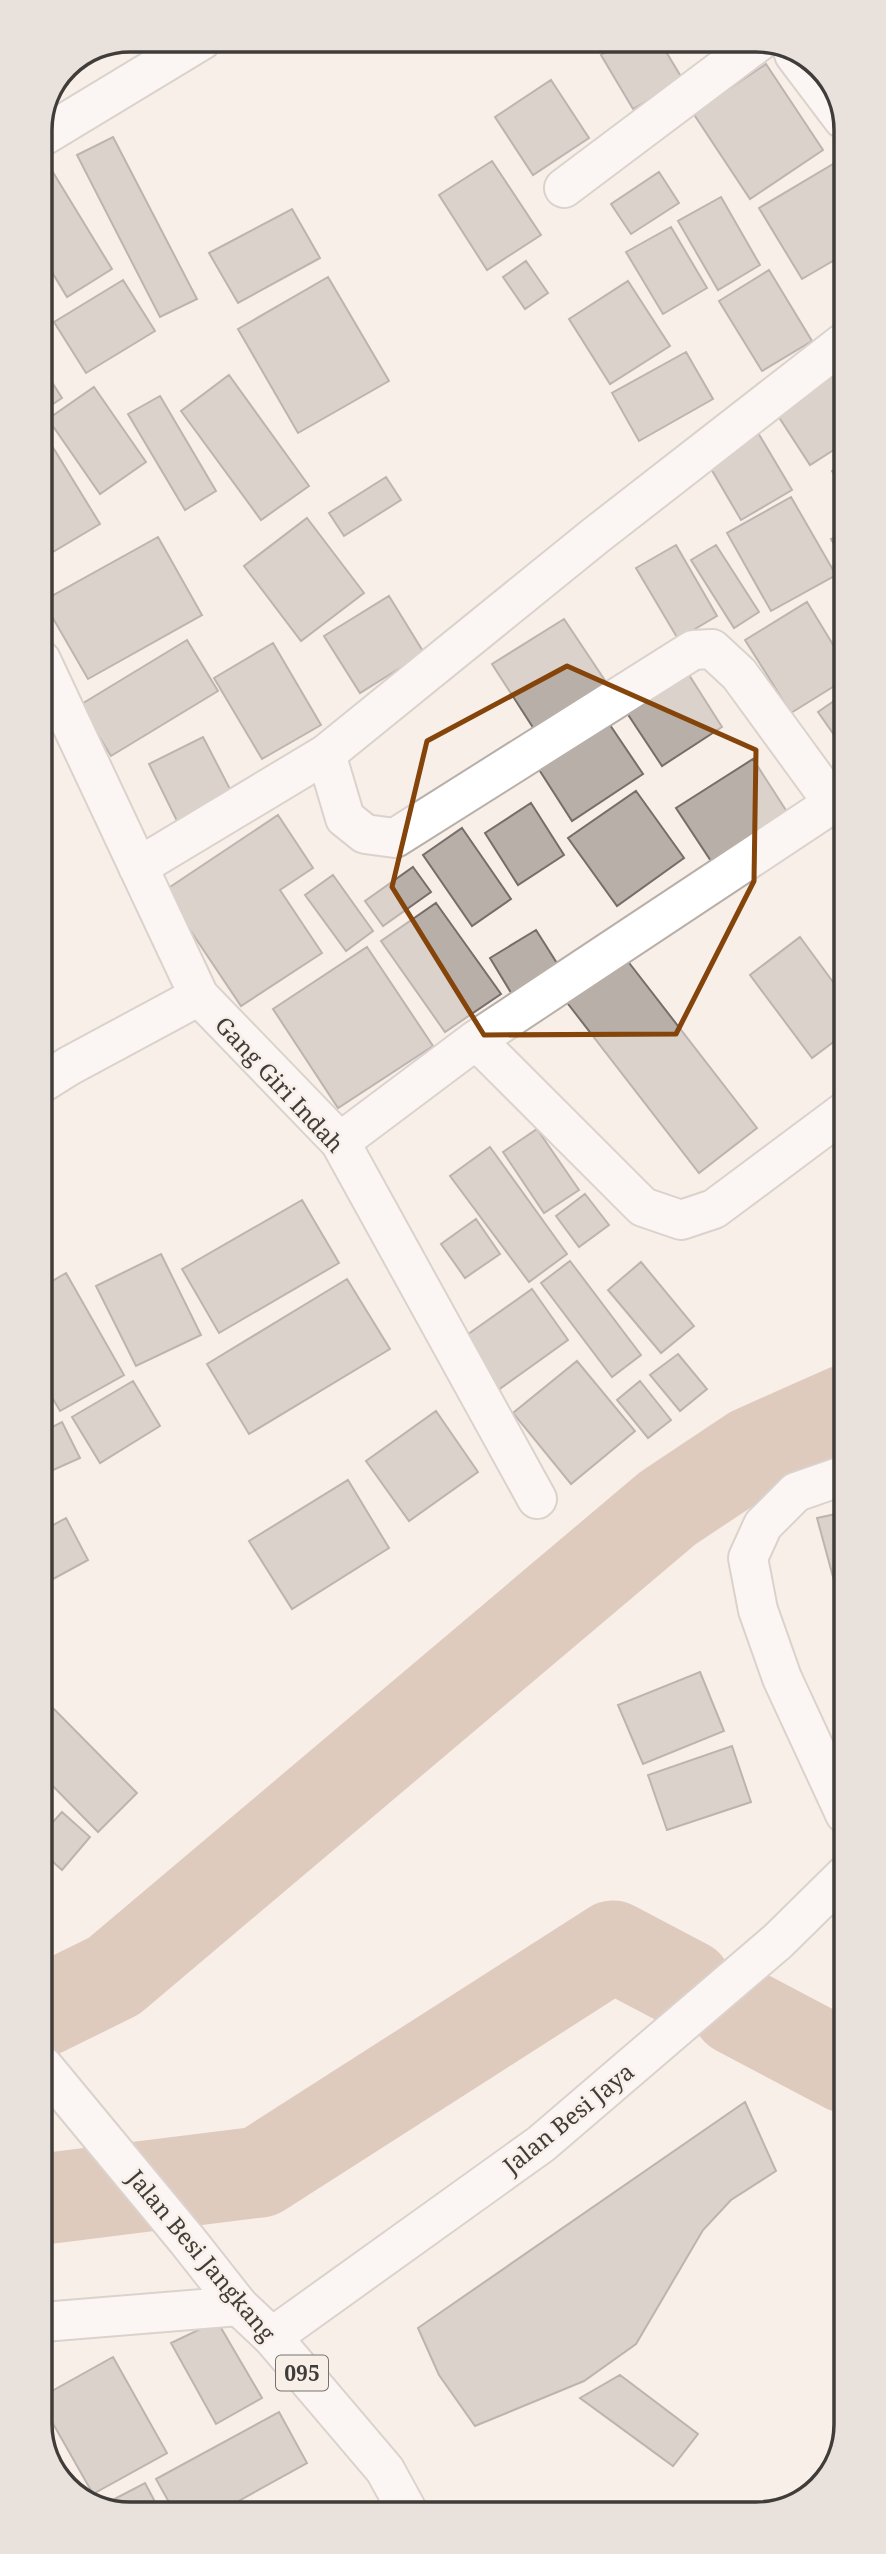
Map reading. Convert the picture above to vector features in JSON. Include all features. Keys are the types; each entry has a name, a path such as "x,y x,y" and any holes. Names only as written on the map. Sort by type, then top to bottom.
{"street":[{"path":"52,131 182,52"},
{"path":"564,188 744,53"},
{"path":"810,76 824,94"},
{"path":"138,867 326,754 595,536 834,350"},
{"path":"326,754 345,818 365,834 395,838 693,650 712,649 739,674 834,793"},
{"name":"Gang Giri Indah","path":"52,683 198,996 340,1142 537,1499"},
{"path":"340,1142 476,1040 834,802"},
{"path":"52,1077 198,996"},
{"path":"476,1040 643,1207 681,1220 714,1209 834,1119"},
{"path":"834,1479 796,1492 762,1525 748,1558 758,1610 782,1678 834,1790"},
{"name":"Jalan Besi Jaya","path":"272,2337 541,2144 778,1941 834,1886"},
{"name":"Jalan Besi Jangkang","path":"52,2077 239,2306 272,2337 385,2470 402,2501"},
{"path":"52,2321 239,2306"}],"highlighted area":[{"path":"567,666 756,750 754,881 676,1034 484,1035 392,887 427,741"}],"building":[{"path":"604,53 667,53 683,80 633,109 601,55"},
{"path":"766,64 823,150 750,199 693,113"},
{"path":"551,80 589,138 533,175 495,117"},
{"path":"113,137 197,299 160,317 77,155"},
{"path":"492,161 541,235 487,270 439,195"},
{"path":"834,163 834,260 802,279 759,208"},
{"path":"52,171 112,269 67,297 52,272"},
{"path":"659,172 679,203 631,234 611,204"},
{"path":"721,197 760,265 718,290 678,221"},
{"path":"292,209 320,258 238,303 209,253"},
{"path":"671,227 707,288 663,314 626,252"},
{"path":"526,261 548,293 525,309 503,277"},
{"path":"769,270 812,341 762,371 719,301"},
{"path":"328,277 389,381 298,433 238,329"},
{"path":"123,280 155,331 86,373 54,322"},
{"path":"628,281 670,346 610,384 569,319"},
{"path":"686,352 713,399 639,441 612,393"},
{"path":"827,369 834,380 834,450 810,465 771,405"},
{"path":"229,375 309,486 261,520 181,411"},
{"path":"52,382 62,398 52,405"},
{"path":"94,387 146,462 100,494 52,425 52,416"},
{"path":"160,396 216,491 185,510 128,414"},
{"path":"754,426 792,490 741,520 703,455"},
{"path":"52,446 100,524 52,552"},
{"path":"386,477 401,500 344,536 329,513"},
{"path":"791,497 834,572 834,576 771,611 727,533"},
{"path":"307,518 364,593 301,641 244,566"},
{"path":"158,537 202,615 88,679 52,617 52,596"},
{"path":"676,545 717,616 678,639 636,568"},
{"path":"716,545 759,612 734,628 691,560"},
{"path":"389,596 424,653 360,693 324,636"},
{"path":"807,602 834,646 834,686 791,713 745,640"},
{"path":"564,619 606,682 534,729 492,664"},
{"path":"187,640 218,691 111,756 80,705"},
{"path":"273,643 321,725 262,759 214,678"},
{"path":"684,667 722,727 662,766 623,707"},
{"path":"834,701 834,735 818,712"},
{"path":"608,722 643,774 572,821 538,768"},
{"path":"203,737 232,793 177,821 149,764"},
{"path":"753,759 789,815 713,864 676,808"},
{"path":"636,791 684,858 617,906 568,838"},
{"path":"531,803 564,855 518,885 485,833"},
{"path":"278,815 313,868 280,890 322,953 241,1006 164,891"},
{"path":"462,828 511,899 472,926 423,855"},
{"path":"413,867 431,892 383,926 365,901"},
{"path":"333,875 373,931 346,951 305,895"},
{"path":"436,903 501,994 445,1032 381,941"},
{"path":"536,930 560,968 513,996 490,958"},
{"path":"800,937 834,983 834,1042 812,1058 750,975"},
{"path":"367,947 433,1046 338,1108 273,1009"},
{"path":"623,955 757,1128 699,1173 565,1000"},
{"path":"537,1129 579,1190 544,1213 503,1152"},
{"path":"490,1147 567,1254 529,1282 450,1176"},
{"path":"585,1194 609,1225 579,1247 556,1216"},
{"path":"302,1200 339,1263 219,1333 182,1269"},
{"path":"476,1219 500,1254 465,1278 441,1244"},
{"path":"161,1254 201,1335 136,1366 96,1286"},
{"path":"570,1261 641,1355 612,1377 541,1283"},
{"path":"641,1262 694,1326 661,1353 608,1290"},
{"path":"66,1273 124,1375 60,1411 52,1397 52,1281"},
{"path":"347,1279 390,1349 249,1434 207,1364"},
{"path":"532,1289 568,1340 494,1393 457,1342"},
{"path":"678,1354 707,1389 680,1411 650,1375"},
{"path":"577,1361 635,1431 571,1484 513,1413"},
{"path":"133,1381 160,1426 100,1463 72,1417"},
{"path":"640,1381 671,1420 648,1438 617,1400"},
{"path":"436,1411 478,1472 409,1521 366,1461"},
{"path":"62,1422 80,1458 52,1471 52,1427"},
{"path":"348,1480 389,1548 292,1609 249,1541"},
{"path":"834,1514 834,1581 817,1518"},
{"path":"66,1518 88,1560 52,1580 52,1526"},
{"path":"700,1672 724,1731 643,1764 618,1705"},
{"path":"52,1707 137,1793 98,1832 52,1785"},
{"path":"732,1746 751,1802 667,1830 648,1775"},
{"path":"62,1812 90,1837 62,1870 52,1861 52,1823"},
{"path":"745,2102 776,2171 731,2200 703,2230 636,2344 584,2381 475,2426 439,2375 418,2328"},
{"path":"217,2321 262,2398 216,2424 171,2343"},
{"path":"113,2357 167,2453 95,2493 91,2490 52,2422 52,2391"},
{"path":"620,2375 698,2434 673,2466 580,2398"},
{"path":"279,2412 307,2463 238,2501 168,2501 156,2479"},
{"path":"145,2483 155,2501 125,2501 114,2499"}],"waterway":[{"path":"52,2007 114,1976 668,1508 752,1452 834,1415"},
{"path":"52,2198 260,2172 613,1946 687,1985"},
{"path":"737,2010 834,2061"}]}
